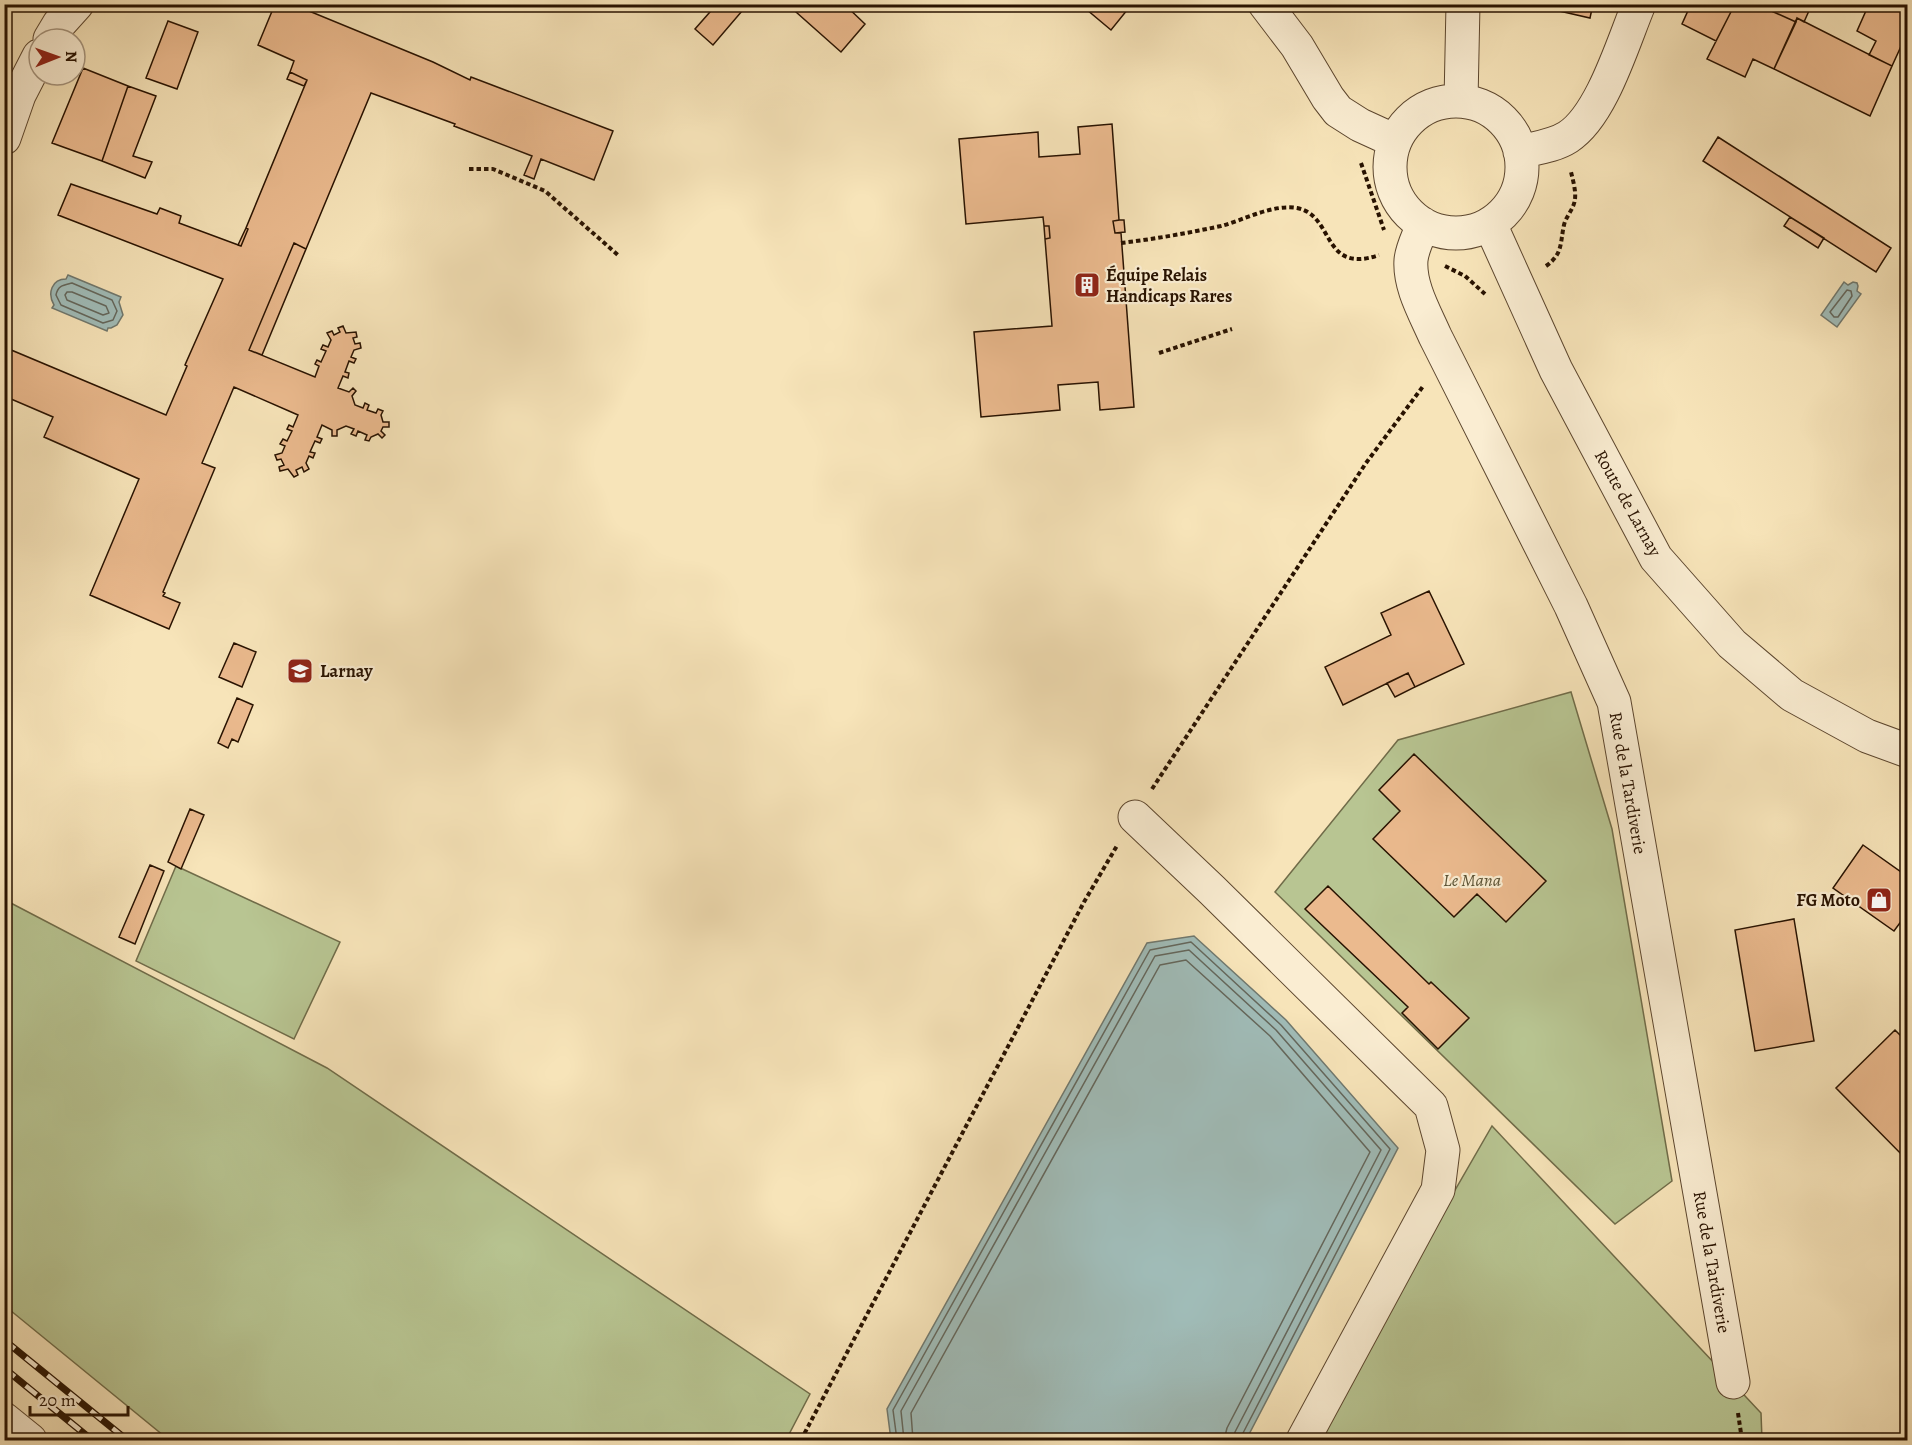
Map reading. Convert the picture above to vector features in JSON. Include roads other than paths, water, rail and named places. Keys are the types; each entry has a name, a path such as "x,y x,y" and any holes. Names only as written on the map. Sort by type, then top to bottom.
{"street":[{"path":"57,27 77,4"},
{"path":"1265,4 1297,46 1338,111 1360,125 1395,141"},
{"path":"1461,101 1463,4"},
{"path":"1520,152 1546,146 1566,138 1586,121 1599,102 1639,4"},
{"path":"4,138 27,79"},
{"path":"1461,101 1481,106 1499,117 1512,132 1520,152 1521,173 1516,193 1505,210 1490,224 1474,231 1456,233 1439,231 1423,224 1408,212 1397,197 1391,179 1390,160 1395,141 1406,124 1421,110 1441,102 1461,101"},
{"name":"Rue de la Tardiverie","path":"1423,224 1411,262 1413,280 1435,336 1572,606 1614,702 1733,1382"},
{"name":"Route de Larnay","path":"1490,224 1557,370 1656,558 1732,644 1792,695 1867,736 1908,750"},
{"path":"1135,817 1431,1107 1443,1150 1438,1190 1303,1440"},
{"path":"4,1419 30,1440"}],"water":[{"path":"68,275 121,297 119,302 123,315 117,325 108,328 107,331 52,308 54,305 51,296 52,288 57,281 66,279"},
{"path":"1844,282 1848,285 1853,282 1857,283 1857,291 1861,294 1837,327 1821,315"},
{"path":"1194,936 1286,1020 1398,1148 1246,1440 891,1440 887,1409 1147,943"}],"railway":[{"path":"4,1340 127,1440"},
{"path":"4,1368 92,1440"}],"place":[{"name":"Équipe Relais Handicaps Rares","path":"1087,285"},
{"name":"Larnay","path":"300,671"},
{"name":"FG Moto","path":"1879,900"}],"park label":[{"name":"Le Mana","path":"1472,880"}]}
